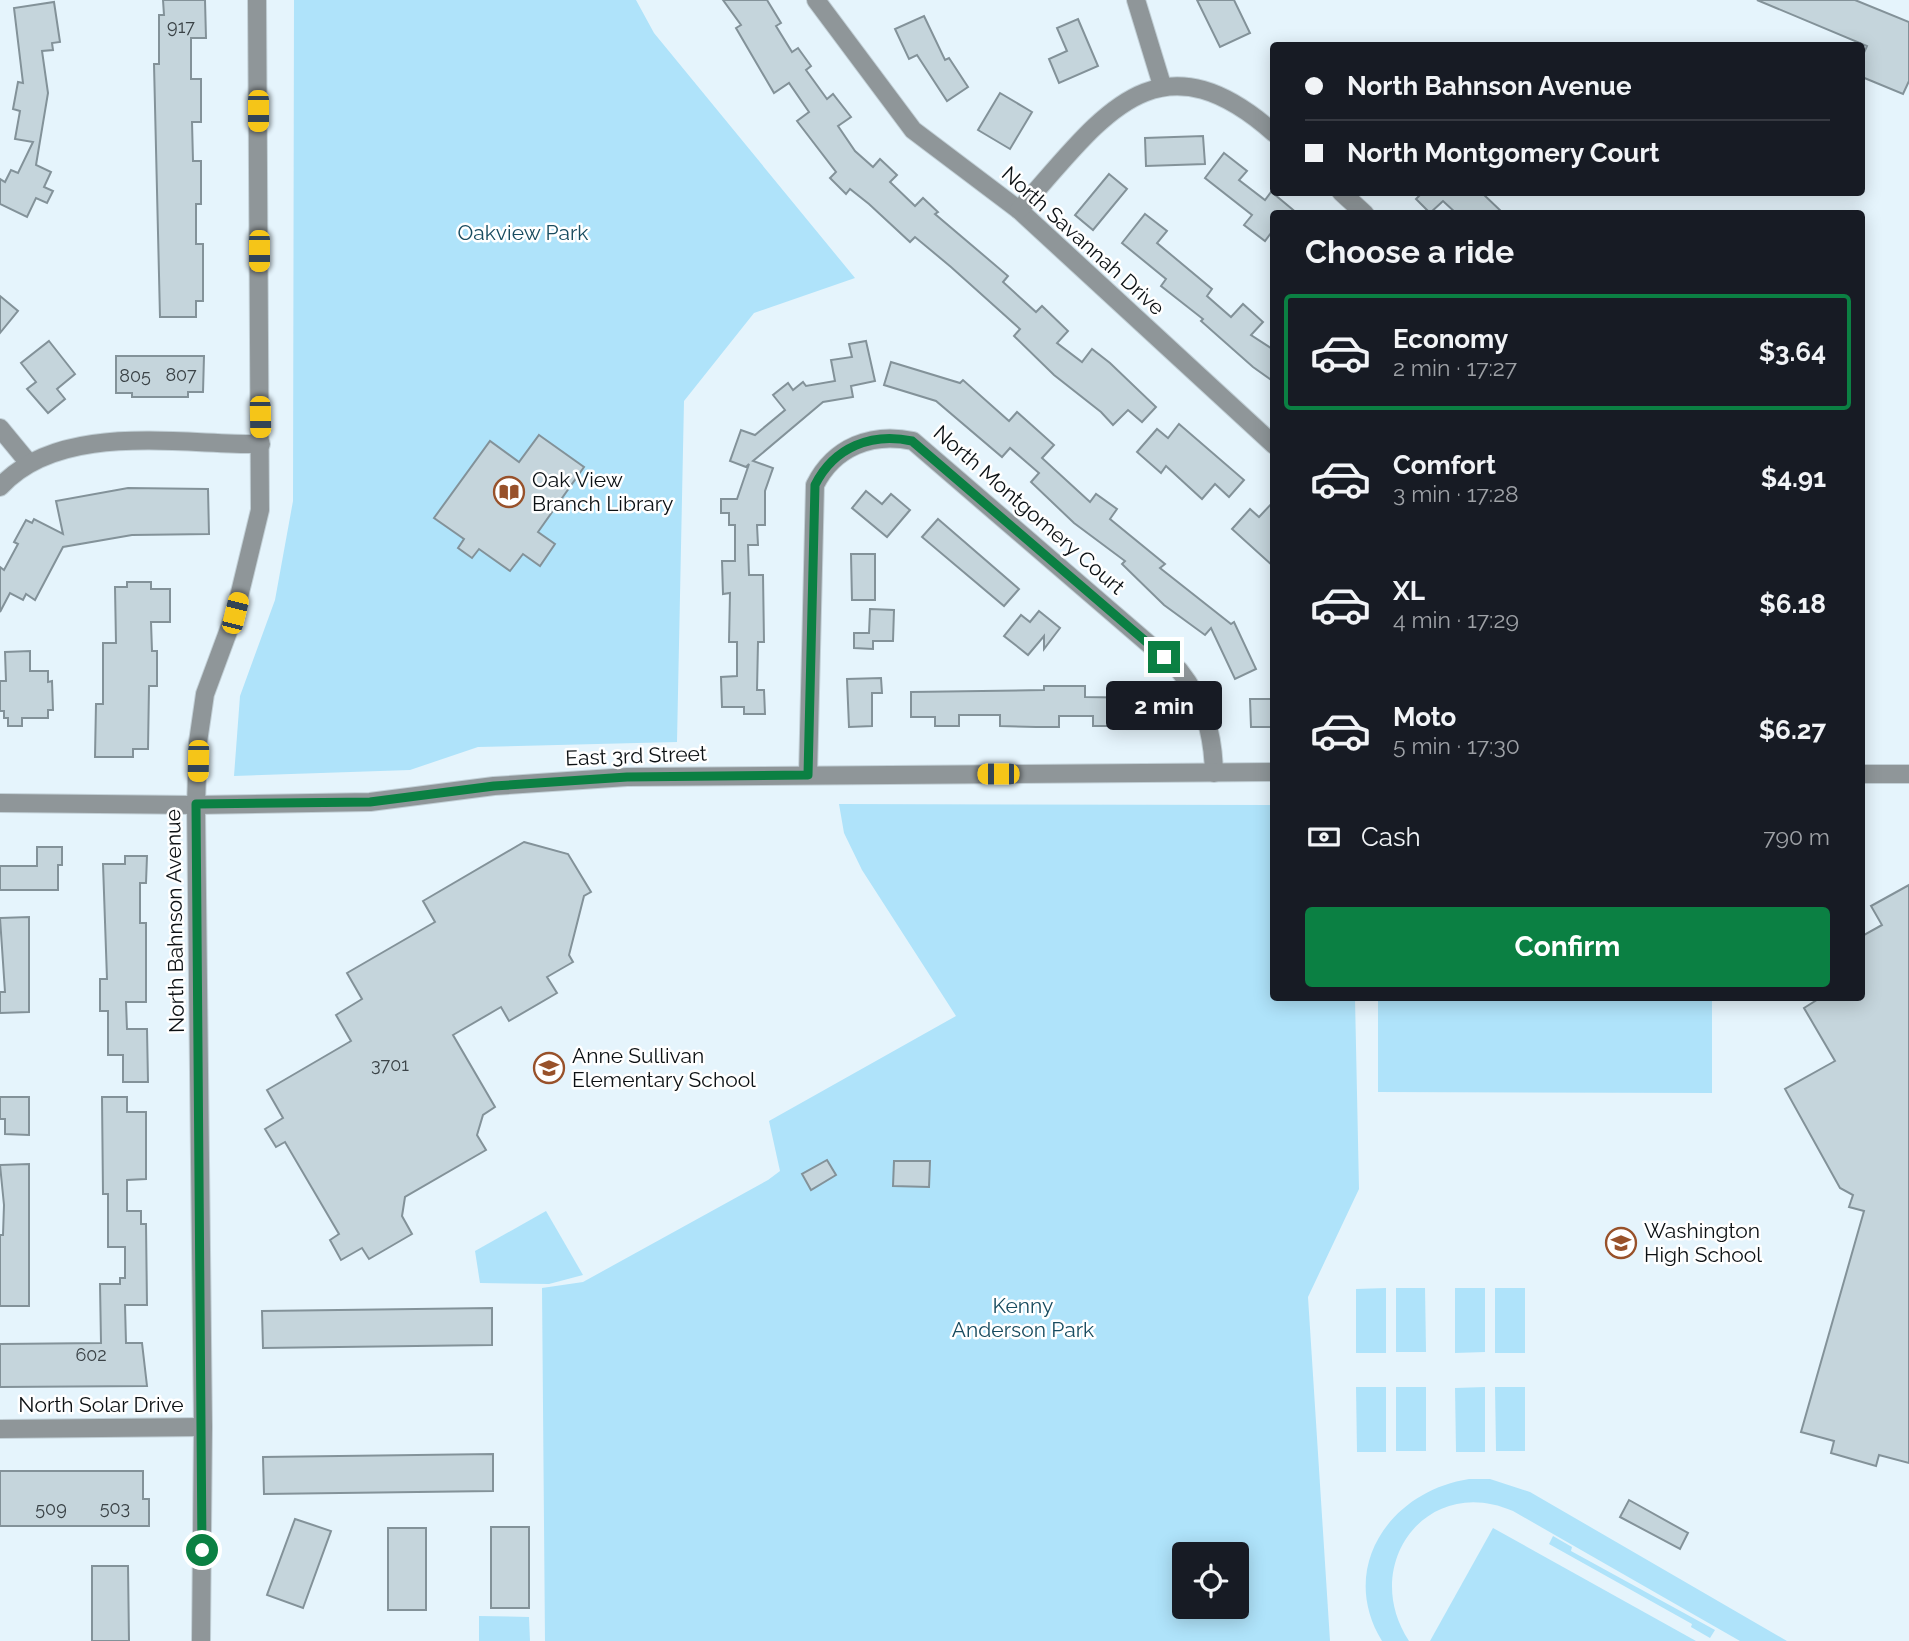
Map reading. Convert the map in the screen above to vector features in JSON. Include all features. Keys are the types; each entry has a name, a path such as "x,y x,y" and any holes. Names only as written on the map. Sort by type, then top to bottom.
{"street":[{"name":"North Bahnson Avenue","path":"201,1641 203,1427 196,804 201,717 205,694 235,613 260,510 257,0"},
{"name":"North Savannah Drive","path":"816,0 913,130 1019,210 1270,441"},
{"path":"1136,0 1161,85"},
{"path":"1019,210 1096,125 1123,101 1161,85 1202,89 1250,112 1270,130"},
{"path":"1345,196 1361,210"},
{"path":"0,428 28,462"},
{"name":"North Montgomery Court","path":"808,775 815,485 822,471 848,448 879,438 912,441 1179,670 1197,693 1210,726 1214,773"},
{"path":"0,487 28,462 78,444 261,444"},
{"name":"East 3rd Street","path":"0,803 370,802 494,786 627,777 1270,772"},
{"path":"1865,774 1909,774"},
{"name":"North Solar Drive","path":"0,1429 203,1427"}],"green space":[{"name":"Oakview Park","path":"294,0 636,0 654,33 855,278 754,313 684,401 677,742 478,747 410,770 234,776 240,696 275,600 293,501"},
{"name":"Kenny Anderson Park","path":"839,804 1270,805 1270,1001 1355,1001 1359,1189 1308,1297 1330,1641 545,1641 542,1288 583,1282 768,1180 780,1171 769,1121 956,1016 862,870 844,833"},
{"path":"1378,1001 1712,1001 1712,1093 1378,1092"},
{"path":"546,1211 583,1275 549,1284 480,1283 475,1251"},
{"path":"1386,1288 1386,1353 1356,1353 1356,1289"},
{"path":"1396,1288 1425,1288 1426,1352 1396,1352"},
{"path":"1455,1288 1485,1288 1485,1352 1455,1353"},
{"path":"1495,1288 1525,1288 1525,1353 1495,1353"},
{"path":"1356,1387 1386,1387 1386,1452 1357,1452"},
{"path":"1396,1387 1426,1387 1426,1451 1396,1451"},
{"path":"1485,1387 1485,1452 1456,1452 1455,1388"},
{"path":"1495,1387 1525,1387 1525,1451 1496,1451"},
{"path":"1469,1479 1490,1479 1530,1492 1787,1641 1740,1641 1513,1511 1482,1503 1453,1505 1429,1515 1410,1533 1397,1556 1392,1583 1396,1612 1409,1641 1382,1641 1370,1613 1366,1586 1369,1560 1379,1537 1395,1516 1416,1499 1441,1486"},
{"path":"1493,1528 1696,1641 1430,1641"},
{"path":"1553,1536 1572,1547 1571,1551 1715,1630 1710,1638 1691,1627 1692,1624 1549,1544"},
{"path":"479,1616 529,1617 530,1641 479,1641"}],"building":[{"path":"163,0 205,0 206,38 191,38 191,79 201,79 201,122 192,122 193,161 201,161 201,204 196,204 196,244 203,244 203,301 196,301 196,317 160,317 154,64 159,64 159,15 164,15"},
{"path":"723,0 767,0 781,23 776,26 792,52 798,48 811,66 806,70 827,99 833,94 851,117 838,126 855,151 873,167 880,159 897,175 890,182 915,206 923,198 938,212 935,214 1008,276 1003,282 1036,312 1042,306 1068,331 1057,343 1082,362 1092,349 1110,363 1156,407 1142,422 1128,410 1113,425 1101,412 1054,375 1014,336 1020,329 951,267 915,237 910,242 869,204 850,189 846,194 830,178 836,172 797,121 809,112 789,83 774,93 736,28 741,25"},
{"path":"1197,0 1234,0 1250,33 1220,47"},
{"path":"1757,0 1855,0 1909,22 1909,81 1903,94 1865,78 1867,46 1865,42 1857,42"},
{"path":"54,2 60,42 52,43 53,50 42,51 48,93 36,165 51,172 44,187 53,191 47,203 36,198 27,217 0,204 0,179 5,182 11,170 18,173 33,142 15,139 20,111 13,109 18,82 23,83 14,8"},
{"path":"924,16 945,60 949,58 968,87 947,101 917,55 909,59 895,29"},
{"path":"1078,19 1098,66 1059,83 1049,59 1067,51 1057,28"},
{"path":"1000,93 1032,112 1010,149 978,130"},
{"path":"1203,136 1205,164 1146,166 1145,138"},
{"path":"1224,153 1247,171 1239,180 1265,200 1270,193 1270,196 1276,196 1293,210 1270,210 1270,234 1265,241 1244,225 1252,215 1205,178"},
{"path":"1109,174 1127,189 1093,230 1075,215"},
{"path":"1419,196 1485,196 1500,210 1453,210 1443,201 1433,210 1427,210 1416,199"},
{"path":"1145,214 1167,231 1157,243 1212,289 1207,296 1231,317 1243,304 1263,322 1251,335 1270,347 1270,379 1201,321 1203,319 1161,286 1166,279 1122,243"},
{"path":"0,296 18,311 0,333"},
{"path":"49,341 75,374 57,389 65,399 48,413 27,389 36,382 21,363"},
{"path":"866,341 875,381 851,386 853,397 823,402 753,461 773,468 765,491 765,525 757,525 758,545 748,545 749,575 763,575 764,642 758,642 757,690 764,690 765,714 744,714 744,707 722,707 721,677 737,676 737,642 729,642 730,593 723,594 722,561 735,561 735,525 729,525 729,513 721,513 721,499 737,499 749,464 746,467 730,461 741,430 755,435 785,410 773,395 788,383 793,390 803,382 806,386 835,381 831,360 852,357 849,344"},
{"path":"116,356 204,356 203,392 188,392 188,397 132,397 132,393 116,393"},
{"path":"891,362 960,383 963,380 1009,421 1017,412 1054,445 1042,458 1090,502 1096,494 1117,509 1110,519 1165,564 1160,568 1231,624 1234,622 1256,669 1235,679 1211,628 1205,635 1164,605 1122,564 1125,561 1074,523 1031,482 1039,473 1010,448 1002,457 936,401 884,385"},
{"path":"1179,424 1244,480 1229,497 1215,484 1202,499 1166,466 1161,473 1137,452 1157,429 1168,438"},
{"name":"Oak View Branch Library","path":"539,435 584,467 538,532 555,544 540,566 523,554 510,571 479,549 472,558 458,548 464,539 434,518 490,441 519,462"},
{"path":"128,488 208,489 209,534 132,535 63,547 35,600 26,594 23,600 10,593 0,612 0,567 4,570 18,544 14,542 26,520 32,523 34,519 63,534 56,501"},
{"path":"866,491 882,504 891,494 910,510 887,537 852,508"},
{"path":"1270,505 1270,563 1232,529 1250,509 1259,517"},
{"path":"938,519 1019,589 1004,606 922,537"},
{"path":"851,554 875,554 875,600 852,600"},
{"path":"127,582 151,582 151,589 170,589 170,622 151,622 152,651 157,651 157,686 149,686 148,749 133,749 133,757 95,757 96,704 103,704 103,643 116,643 115,587 127,587"},
{"path":"870,609 894,610 893,641 873,641 873,649 854,648 854,633 869,633"},
{"path":"1039,611 1060,628 1044,649 1044,636 1028,655 1004,636 1021,615 1030,622"},
{"path":"30,651 30,671 48,671 48,682 52,681 53,710 48,710 48,718 22,718 22,726 8,726 8,718 4,718 4,711 0,711 0,681 6,681 5,652"},
{"path":"881,678 882,693 872,693 872,726 849,727 847,679"},
{"path":"1044,686 1085,686 1085,697 1149,698 1149,726 1093,726 1093,716 1059,716 1059,727 1000,726 1000,715 959,715 959,726 935,726 935,717 911,717 911,692 1044,690"},
{"path":"1250,699 1270,699 1270,727 1251,727"},
{"name":"Anne Sullivan Elementary School","path":"524,842 568,854 591,892 584,896 569,955 573,962 547,977 557,993 509,1021 501,1007 453,1035 495,1107 483,1115 477,1135 486,1150 405,1197 402,1216 412,1234 369,1259 362,1248 341,1260 330,1240 339,1234 285,1142 276,1147 265,1129 283,1118 267,1090 351,1041 336,1015 362,999 347,973 435,922 423,901"},
{"path":"37,847 62,847 62,865 58,865 58,890 0,890 0,866 37,866"},
{"path":"125,856 147,856 146,883 140,883 140,923 146,923 146,1002 126,1002 127,1029 147,1029 148,1082 123,1082 123,1055 108,1055 108,1011 100,1011 100,979 107,979 103,864 125,864"},
{"path":"1909,885 1909,1463 1879,1455 1876,1466 1831,1453 1834,1441 1801,1432 1864,1211 1849,1207 1853,1195 1840,1188 1785,1089 1835,1061 1804,1008 1815,1001 1865,1001 1865,934 1882,925 1871,906"},
{"path":"29,917 29,1012 0,1013 0,992 5,992 0,918"},
{"path":"0,1097 29,1097 29,1135 5,1134 5,1119 0,1119"},
{"path":"102,1097 127,1097 127,1112 146,1112 146,1179 127,1180 127,1211 141,1211 141,1224 146,1224 147,1305 125,1305 126,1343 142,1343 147,1386 0,1387 0,1344 101,1343 100,1284 120,1284 120,1278 125,1278 125,1247 108,1247 108,1194 103,1194"},
{"path":"827,1160 836,1175 811,1190 802,1174"},
{"path":"894,1161 930,1161 929,1187 893,1186"},
{"path":"29,1164 29,1306 0,1306 0,1235 3,1235 4,1205 0,1165"},
{"path":"492,1308 492,1345 263,1348 262,1311"},
{"path":"493,1454 493,1491 264,1494 263,1457"},
{"path":"0,1471 143,1471 143,1499 149,1499 149,1526 0,1526"},
{"path":"1629,1500 1688,1533 1680,1549 1620,1517"},
{"path":"295,1519 331,1531 303,1608 267,1595"},
{"path":"491,1527 529,1527 529,1608 491,1608"},
{"path":"388,1528 426,1528 426,1610 388,1610"},
{"path":"92,1566 128,1566 129,1641 92,1641"}],"place":[{"name":"Oak View Branch Library","path":"509,492"},
{"name":"Anne Sullivan Elementary School","path":"549,1068"},
{"name":"Washington High School","path":"1621,1243"}],"route":[{"path":"202,1550 196,804 370,802 494,786 627,777 808,775 815,485 822,471 848,448 879,438 912,441 1164,657"}]}
